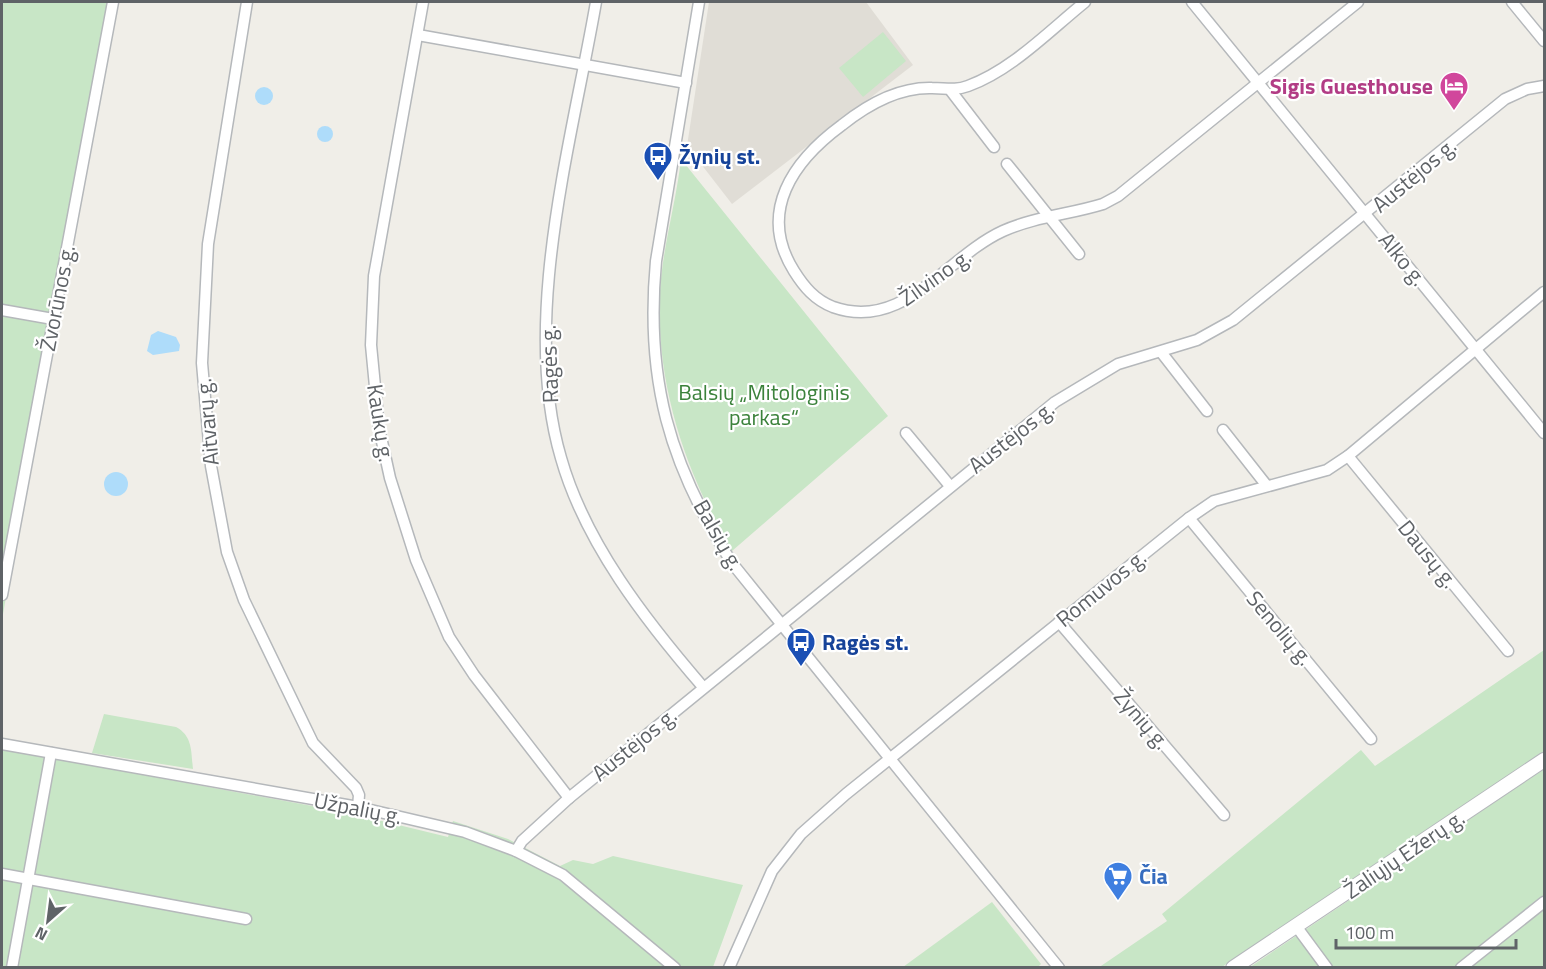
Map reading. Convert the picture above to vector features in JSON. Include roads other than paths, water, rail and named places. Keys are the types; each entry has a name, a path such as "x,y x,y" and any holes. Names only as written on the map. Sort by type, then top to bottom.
{"main road":[{"name":"Žaliųjų Ežerų g.","path":"1233,968 1545,760"}],"street":[{"name":"Žvorūnos g.","path":"2,595 113,2"},
{"name":"Aitvarų g.","path":"247,2 208,244 202,363 210,466 227,552 243,600 313,743 356,789 359,795 358,807"},
{"name":"Kaukų g.","path":"423,2 374,276 371,345 380,428 390,478 416,560 449,637 474,675 569,798"},
{"name":"Ragės g.","path":"596,2 556,225 549,286 545,367 552,423 561,458 587,524 643,610 703,687"},
{"name":"Balsių g.","path":"699,2 656,261 653,343 656,380 675,448 702,511 732,564 1059,968"},
{"name":"Žilvino g.","path":"1085,2 1003,68 976,83 951,91 933,88 887,97 840,125 793,172 783,191 780,229 787,260 816,299 834,307 872,312 889,309 904,301 987,239 1012,228 1103,204 1118,196 1358,2"},
{"name":"Alko g.","path":"1192,2 1545,433"},
{"path":"1512,2 1545,41"},
{"path":"418,35 585,63 686,83"},
{"name":"Austėjos g.","path":"516,851 522,841 569,798 1055,402 1118,364 1197,340 1233,320 1505,99 1527,89 1545,86"},
{"path":"951,91 994,147"},
{"path":"1007,164 1080,254"},
{"name":"Romuvos g.","path":"729,968 759,897 787,850 801,834 846,794 1189,518 1214,501 1327,470 1348,456 1545,292"},
{"path":"2,310 53,319"},
{"path":"1161,352 1208,411"},
{"path":"1222,430 1267,486"},
{"path":"906,433 950,486"},
{"name":"Dausų g.","path":"1348,456 1508,651"},
{"name":"Senolių g.","path":"1189,518 1371,739"},
{"name":"Žynių g.","path":"1059,622 1224,815"},
{"name":"Užpalių g.","path":"2,744 358,807 445,826 516,851 563,875 597,900 675,968"},
{"path":"12,968 51,753"},
{"path":"2,874 246,919"},
{"path":"1461,968 1545,902"},
{"path":"1296,926 1327,968"}],"water":[{"path":"264,87 270,90 273,96 270,102 264,105 258,102 255,96 258,90"},
{"path":"322,126 328,126 333,134 331,140 322,142 317,137 317,131"},
{"path":"158,331 176,337 180,345 179,351 153,355 147,351 151,335"},
{"path":"116,472 121,473 127,479 127,489 121,495 116,496 111,495 105,489 104,484 105,479 111,473"}],"place":[{"name":"Sigis Guesthouse","path":"1454,112"},
{"name":"Žynių st.","path":"658,182"},
{"name":"Ragės st.","path":"801,668"},
{"name":"Čia","path":"1118,902"}],"park label":[{"name":"Balsių „Mitologinis parkas“","path":"764,404"}]}
